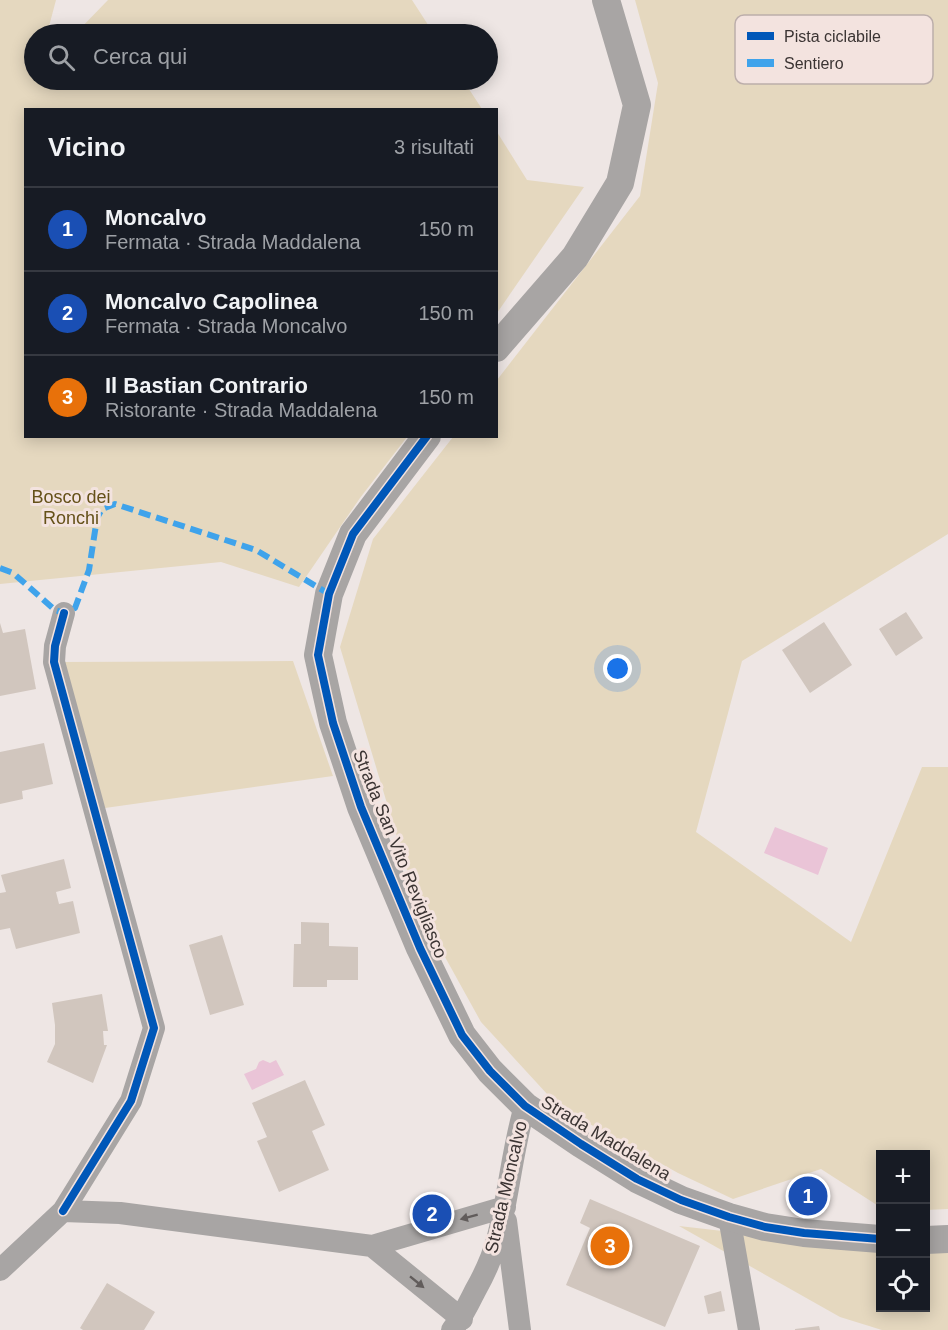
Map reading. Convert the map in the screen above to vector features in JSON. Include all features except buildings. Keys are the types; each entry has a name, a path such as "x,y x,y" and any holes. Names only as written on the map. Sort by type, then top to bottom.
{"street":[{"path":"498,346 575,257 620,183 637,105 606,0"},
{"name":"Strada San Vito Revigliasco","path":"425,438 353,534 328,594 318,655 333,723 361,807 420,948 462,1035 490,1071 525,1106"},
{"path":"1,1271 63,1211 131,1101 154,1028 54,662 55,646 63,613"},
{"name":"Strada Moncalvo","path":"457,1324 483,1276 496,1242 505,1207 518,1129 525,1106"},
{"name":"Strada Maddalena","path":"525,1106 637,1179 681,1200 729,1217 804,1233 876,1239"},
{"path":"63,1211 120,1213 372,1246 505,1207 520,1330"},
{"path":"729,1217 749,1330"},
{"path":"930,1240 948,1239"},
{"path":"372,1246 457,1324"}],"green space":[{"name":"Bosco dei Ronchi","path":"0,0 56,0 50,24 24,24 24,90 470,90 481,108 24,108 24,438 406,438 360,498 299,587 221,562 0,584"},
{"path":"108,0 412,0 428,24 85,24"},
{"path":"635,0 948,0 948,534 742,661 696,832 851,942 922,767 948,767 948,1209 930,1210 930,1150 876,1150 876,1204 821,1169 733,1199 678,1173 559,1107 481,1022 419,910 340,647 373,539 452,438 498,438 498,379 640,196 658,83"},
{"path":"498,134 527,180 584,187 498,312"},
{"path":"293,661 333,776 105,808 61,662"},
{"path":"679,1226 876,1249 876,1312 930,1312 930,1253 948,1251 948,1330 882,1330 840,1317"}],"shaded area":[{"path":"775,827 828,848 818,875 764,853"},
{"path":"263,1060 270,1063 276,1060 284,1075 252,1090 244,1074 256,1069 259,1062"}],"marked path":[{"path":"0,568 13,573 55,610 64,613 75,608 89,570 97,518 102,509 115,504 256,550 329,594"}],"cycle path":[{"path":"425,438 353,534 329,594 318,655 333,723 361,807 420,948 462,1035 490,1071 525,1106 637,1179 681,1200 765,1227 804,1233 876,1239"},
{"path":"63,1211 131,1101 154,1028 54,662 55,646 64,613"}],"place":[{"name":"Moncalvo","path":"808,1196"},
{"name":"Moncalvo Capolinea","path":"432,1214"},
{"name":"Il Bastian Contrario","path":"610,1246"}]}
